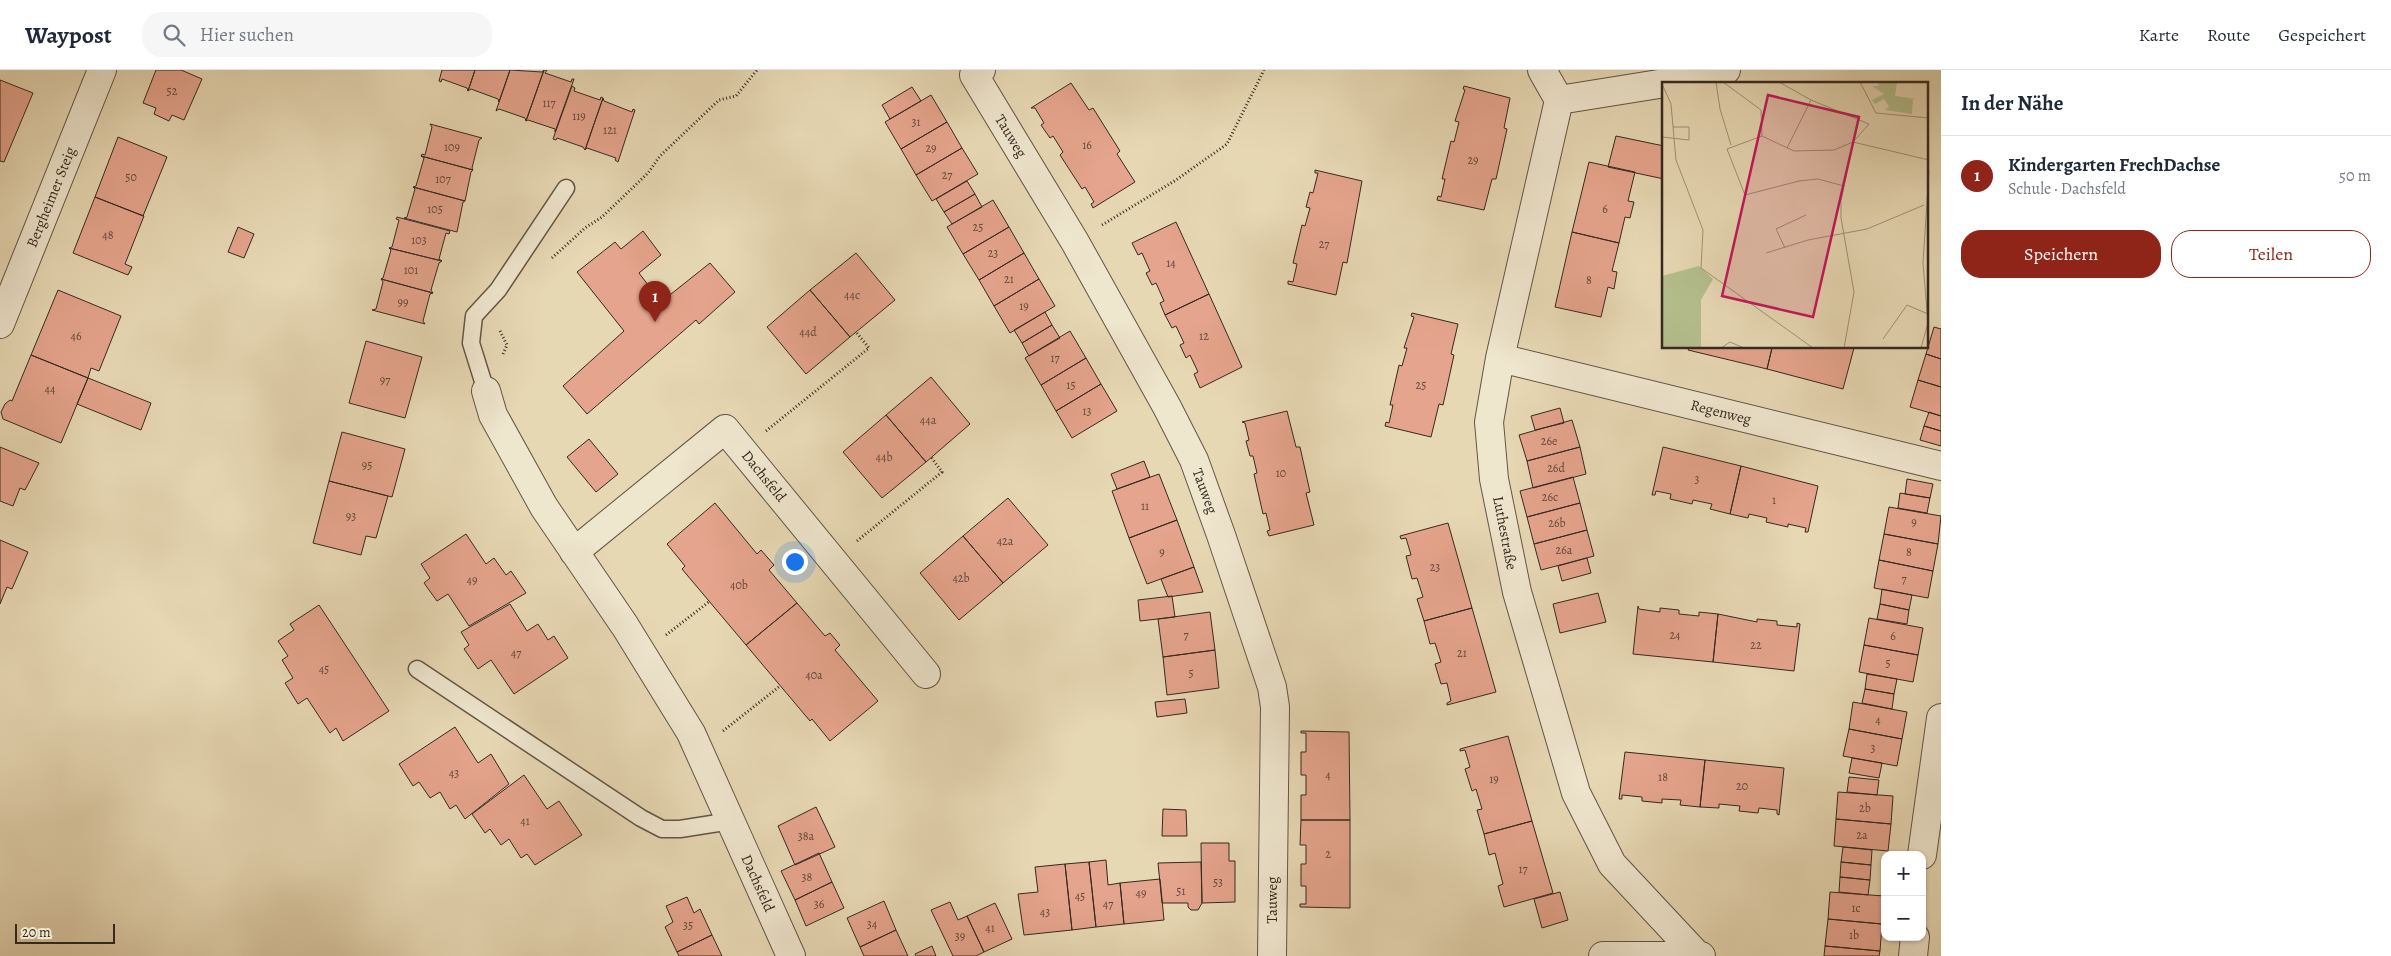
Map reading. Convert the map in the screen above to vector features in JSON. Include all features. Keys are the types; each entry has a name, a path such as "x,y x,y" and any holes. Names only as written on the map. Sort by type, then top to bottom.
{"street":[{"name":"Bergheimer Steig","path":"0,324 102,70"},
{"path":"1542,70 1559,100 1662,84"},
{"path":"1672,82 1709,76 1726,70"},
{"name":"Tauweg","path":"977,73 1075,242 1162,398 1194,460 1272,687 1275,729 1272,956"},
{"name":"Luthestraße","path":"1559,100 1500,358 1489,422 1494,479 1517,592 1576,793 1612,864 1699,955"},
{"name":"Regenweg","path":"1500,358 1941,466"},
{"name":"Dachsfeld","path":"486,391 493,415 544,507 642,654 699,750 791,956"},
{"name":"Dachsfeld","path":"574,552 725,429 926,674"},
{"path":"1923,851 1941,718"},
{"path":"1913,956 1915,941"},
{"path":"1604,956 1699,955"}],"lane":[{"path":"486,391 471,343 474,316 498,290 566,188"},
{"path":"417,669 662,829 680,830 731,821"}],"path":[{"path":"548,262 584,228 602,217 648,173 660,156 719,100 736,96 757,70"},
{"path":"1075,242 1176,180 1227,144 1264,70"},
{"path":"486,391 507,345 500,333 500,326"},
{"path":"743,450 869,348 856,332"},
{"path":"834,561 942,472 932,457"},
{"path":"642,654 710,601"},
{"path":"699,750 780,686"}],"building":[{"path":"156,70 181,70 202,79 184,120 172,115 169,121 154,114 156,108 143,103"},
{"path":"442,70 475,70 468,91 467,88 442,79 441,82 439,81"},
{"path":"475,70 510,70 499,102 498,99 471,89 468,91"},
{"path":"510,70 542,72 544,70 526,121 525,118 499,109 496,111"},
{"path":"544,70 547,70 545,73 571,82 574,79 555,132 555,129 526,121"},
{"path":"0,80 33,93 4,162 0,161"},
{"path":"1071,83 1089,110 1093,108 1120,151 1117,154 1135,182 1093,208 1091,204 1094,202 1085,187 1082,189 1060,155 1063,152 1053,136 1050,138 1041,125 1044,123 1035,108 1031,108"},
{"path":"572,86 575,88 574,91 600,100 601,97 603,98 585,150 583,147 557,138 556,140 553,139"},
{"path":"1464,86 1510,98 1504,128 1507,129 1496,179 1492,179 1484,210 1437,200 1438,196 1441,197 1445,179 1442,179 1451,141 1454,142 1459,122 1455,121 1465,90 1463,89"},
{"path":"912,87 921,101 890,119 882,105"},
{"path":"931,95 947,122 901,149 885,122"},
{"path":"603,98 604,101 632,112 633,109 635,110 618,162 615,160 616,158 587,148 585,150"},
{"path":"947,122 962,148 916,175 901,149"},
{"path":"430,124 482,138 479,140 473,170 421,156 422,154 425,155 432,127"},
{"path":"1616,136 1662,146 1662,179 1608,167"},
{"path":"118,137 167,157 143,216 95,197"},
{"path":"962,148 978,174 932,201 916,175"},
{"path":"421,156 473,170 465,201 413,187 416,186 424,158"},
{"path":"1589,162 1635,172 1628,201 1634,202 1630,218 1625,217 1619,243 1572,232"},
{"path":"1315,170 1362,181 1347,263 1343,262 1336,295 1288,284 1288,281 1293,282 1297,264 1293,263 1302,225 1305,226 1310,208 1306,207 1310,192 1313,193 1318,173 1315,173"},
{"path":"967,181 975,194 944,212 936,199"},
{"path":"413,187 465,201 463,202 457,232 404,218 407,217 415,189"},
{"path":"975,194 982,207 952,224 944,212"},
{"path":"95,197 144,216 125,264 132,267 128,275 73,253"},
{"path":"993,200 1009,227 963,254 947,227"},
{"path":"397,217 450,231 449,234 446,233 439,259 442,261 389,248 392,247 399,220 396,219"},
{"path":"1176,222 1209,294 1165,315 1160,303 1164,301 1156,283 1152,285 1146,273 1150,271 1142,253 1138,255 1132,243"},
{"path":"238,227 254,234 244,258 228,252"},
{"path":"1009,227 1024,253 979,280 963,254"},
{"path":"643,231 661,255 639,273 661,302 710,263 735,292 699,324 696,320 587,414 563,386 624,331 577,272 615,242 621,249"},
{"path":"1572,232 1619,243 1612,271 1617,272 1614,289 1608,287 1601,317 1555,307"},
{"path":"389,248 442,261 439,263 431,290 433,293 381,279 383,278 391,250"},
{"path":"856,253 895,300 850,337 810,290"},
{"path":"1024,253 1039,279 994,306 979,280"},
{"path":"381,279 433,293 430,294 423,321 425,324 372,310 376,309 383,282"},
{"path":"1039,279 1055,306 1010,333 994,306"},
{"path":"58,290 121,316 99,371 91,368 88,378 31,355"},
{"path":"810,290 850,337 806,374 767,327"},
{"path":"1209,294 1242,367 1200,388 1194,374 1198,372 1190,355 1186,358 1180,345 1184,343 1176,326 1172,328 1165,315"},
{"path":"1045,312 1052,325 1022,343 1014,330"},
{"path":"1412,313 1458,324 1451,354 1454,355 1443,405 1439,404 1431,437 1385,426 1386,422 1389,423 1393,405 1390,405 1399,365 1402,366 1407,348 1404,348 1414,317 1411,316"},
{"path":"1052,325 1060,338 1029,356 1022,343"},
{"path":"1934,327 1941,329 1941,359 1926,354"},
{"path":"1070,331 1086,358 1041,385 1025,358"},
{"path":"366,341 422,357 405,418 349,403"},
{"path":"1688,349 1772,349 1767,369"},
{"path":"1772,349 1854,349 1843,389 1767,369"},
{"path":"1926,354 1941,359 1941,387 1918,380"},
{"path":"31,355 88,378 61,443 3,419 1,412 5,404 10,400 12,401"},
{"path":"1086,358 1101,384 1056,411 1041,385"},
{"path":"931,377 970,424 926,462 886,415"},
{"path":"88,378 151,403 141,430 77,404"},
{"path":"1918,380 1941,387 1941,416 1910,407"},
{"path":"1101,384 1117,411 1072,438 1056,411"},
{"path":"1560,408 1564,423 1535,430 1531,416"},
{"path":"1287,411 1296,447 1300,447 1310,492 1306,493 1314,525 1269,536 1267,531 1270,530 1266,513 1263,514 1254,474 1257,473 1253,456 1250,456 1246,441 1249,440 1245,423 1242,422"},
{"path":"1929,412 1941,416 1941,431 1924,426"},
{"path":"886,415 926,462 882,498 843,452"},
{"path":"1572,420 1580,447 1527,461 1519,435"},
{"path":"1924,426 1941,431 1941,446 1920,440"},
{"path":"342,432 405,449 392,497 329,481"},
{"path":"589,439 618,474 596,492 567,457"},
{"path":"0,447 39,463 25,490 20,488 13,506 0,501"},
{"path":"1580,447 1586,474 1533,488 1527,461"},
{"path":"1663,447 1741,466 1730,514 1710,509 1712,504 1693,500 1692,504 1670,499 1671,494 1656,491 1655,495 1652,495"},
{"path":"1144,461 1150,477 1117,489 1111,474"},
{"path":"1741,466 1818,486 1808,532 1805,532 1806,528 1788,524 1788,527 1766,522 1767,518 1749,514 1748,518 1730,514"},
{"path":"1159,474 1177,520 1129,538 1112,491"},
{"path":"1573,477 1580,503 1527,517 1520,491"},
{"path":"1907,479 1933,484 1930,498 1905,494"},
{"path":"329,481 388,496 376,538 366,536 361,555 313,543"},
{"path":"1900,493 1930,498 1927,513 1898,508"},
{"path":"1008,498 1048,545 1003,583 963,536"},
{"path":"715,503 757,554 761,550 774,565 769,570 797,603 746,645 682,569 685,566 667,544"},
{"path":"1580,503 1587,530 1534,544 1527,517"},
{"path":"1889,507 1941,516 1938,544 1884,534"},
{"path":"1177,520 1194,567 1147,584 1129,538"},
{"path":"1448,523 1472,608 1424,621 1417,599 1423,597 1417,578 1412,579 1406,556 1411,555 1406,538 1401,539 1400,536"},
{"path":"1587,530 1594,556 1541,570 1534,544"},
{"path":"466,534 486,564 494,558 506,575 511,571 526,593 469,626 448,594 437,601 424,583 430,578 421,564"},
{"path":"1884,534 1938,544 1933,571 1879,560"},
{"path":"963,536 1003,583 959,620 920,573"},
{"path":"0,540 28,552 12,589 7,587 0,604"},
{"path":"1587,558 1591,573 1562,581 1558,566"},
{"path":"1879,560 1933,571 1928,598 1874,588"},
{"path":"1194,567 1203,592 1168,597 1161,579"},
{"path":"1882,589 1912,595 1909,610 1880,604"},
{"path":"1598,593 1606,622 1560,633 1553,604"},
{"path":"1172,596 1175,617 1140,621 1138,600"},
{"path":"797,603 825,636 830,633 840,645 835,650 878,701 830,741 812,719 810,721 746,645"},
{"path":"510,604 527,631 538,624 548,640 554,636 568,658 514,694 491,660 478,669 464,649 469,645 461,632"},
{"path":"1880,604 1909,610 1907,624 1877,619"},
{"path":"319,605 389,711 343,741 336,728 330,733 307,698 298,704 285,683 293,678 282,660 288,656 278,641 294,630 290,624"},
{"path":"1638,606 1639,609 1660,612 1660,608 1679,610 1679,614 1699,616 1699,612 1718,614 1713,662 1633,654"},
{"path":"1472,608 1496,692 1447,705 1451,701 1447,683 1441,684 1435,664 1441,662 1435,643 1430,644 1424,621"},
{"path":"1210,612 1215,650 1163,657 1158,619"},
{"path":"1718,614 1757,622 1757,619 1777,621 1777,625 1797,627 1797,623 1800,624 1794,671 1713,662"},
{"path":"1869,618 1923,628 1918,655 1864,645"},
{"path":"1864,645 1918,655 1913,682 1859,672"},
{"path":"1215,650 1219,688 1167,695 1163,657"},
{"path":"1867,674 1897,679 1894,694 1865,689"},
{"path":"1865,689 1894,694 1892,709 1862,703"},
{"path":"1185,699 1187,713 1157,717 1155,702"},
{"path":"1853,702 1907,712 1902,739 1849,729"},
{"path":"455,727 478,763 491,754 509,784 465,819 456,805 450,809 440,792 430,798 419,782 413,786 399,764"},
{"path":"1849,729 1902,739 1897,766 1843,756"},
{"path":"1301,731 1349,732 1350,820 1301,820 1301,795 1306,795 1306,775 1301,775 1301,752 1306,752 1306,733 1301,733"},
{"path":"1508,736 1532,821 1484,834 1477,810 1482,809 1476,789 1472,791 1465,769 1470,767 1465,750 1460,751 1460,749"},
{"path":"1625,752 1705,760 1700,807 1680,805 1681,800 1662,799 1662,803 1642,801 1642,797 1622,795 1622,799 1619,799"},
{"path":"1852,758 1882,763 1879,778 1849,773"},
{"path":"1705,760 1784,768 1779,815 1777,810 1759,808 1758,813 1739,811 1740,806 1719,804 1719,808 1700,807"},
{"path":"524,775 547,809 559,801 582,835 535,865 527,854 521,858 509,839 501,845 490,829 485,833 472,814"},
{"path":"1849,777 1879,780 1877,795 1847,792"},
{"path":"1838,792 1893,796 1891,824 1836,819"},
{"path":"816,807 835,847 795,865 778,826"},
{"path":"1163,809 1186,810 1187,836 1162,836"},
{"path":"1836,819 1891,824 1888,851 1834,846"},
{"path":"1301,820 1350,820 1350,908 1300,907 1300,904 1306,904 1306,886 1301,886 1301,864 1306,864 1306,845 1300,845"},
{"path":"1532,821 1553,893 1504,907 1498,886 1503,884 1495,853 1489,855 1484,834"},
{"path":"1201,843 1229,843 1229,861 1235,861 1235,902 1202,903"},
{"path":"1843,847 1872,850 1871,865 1841,862"},
{"path":"819,853 832,882 795,900 781,871"},
{"path":"1106,860 1108,885 1120,883 1124,924 1096,927 1089,862"},
{"path":"1089,862 1096,927 1072,930 1065,864"},
{"path":"1201,862 1202,903 1198,910 1191,910 1188,907 1188,903 1162,903 1158,863"},
{"path":"1841,862 1871,865 1870,880 1840,877"},
{"path":"1065,864 1072,930 1024,935 1018,894 1038,892 1035,867"},
{"path":"1840,877 1870,880 1868,895 1839,892"},
{"path":"1160,879 1164,920 1124,924 1120,883"},
{"path":"832,882 844,908 806,926 795,900"},
{"path":"1560,892 1568,920 1542,928 1534,899"},
{"path":"1830,892 1881,896 1881,924 1828,919"},
{"path":"687,897 694,913 700,909 712,935 677,952 665,927 673,922 666,906"},
{"path":"884,901 896,930 860,947 847,918"},
{"path":"950,902 958,920 967,916 984,952 976,956 953,956 931,910"},
{"path":"995,903 1012,939 984,952 967,916"},
{"path":"1828,919 1881,924 1880,951 1825,946"},
{"path":"896,930 908,956 864,956 860,947"},
{"path":"712,935 722,956 679,956 677,952"},
{"path":"932,946 936,956 916,956 915,954"},
{"path":"1825,946 1880,951 1879,956 1824,956"}],"place":[{"name":"Kindergarten FrechDachse","path":"655,322"}]}
